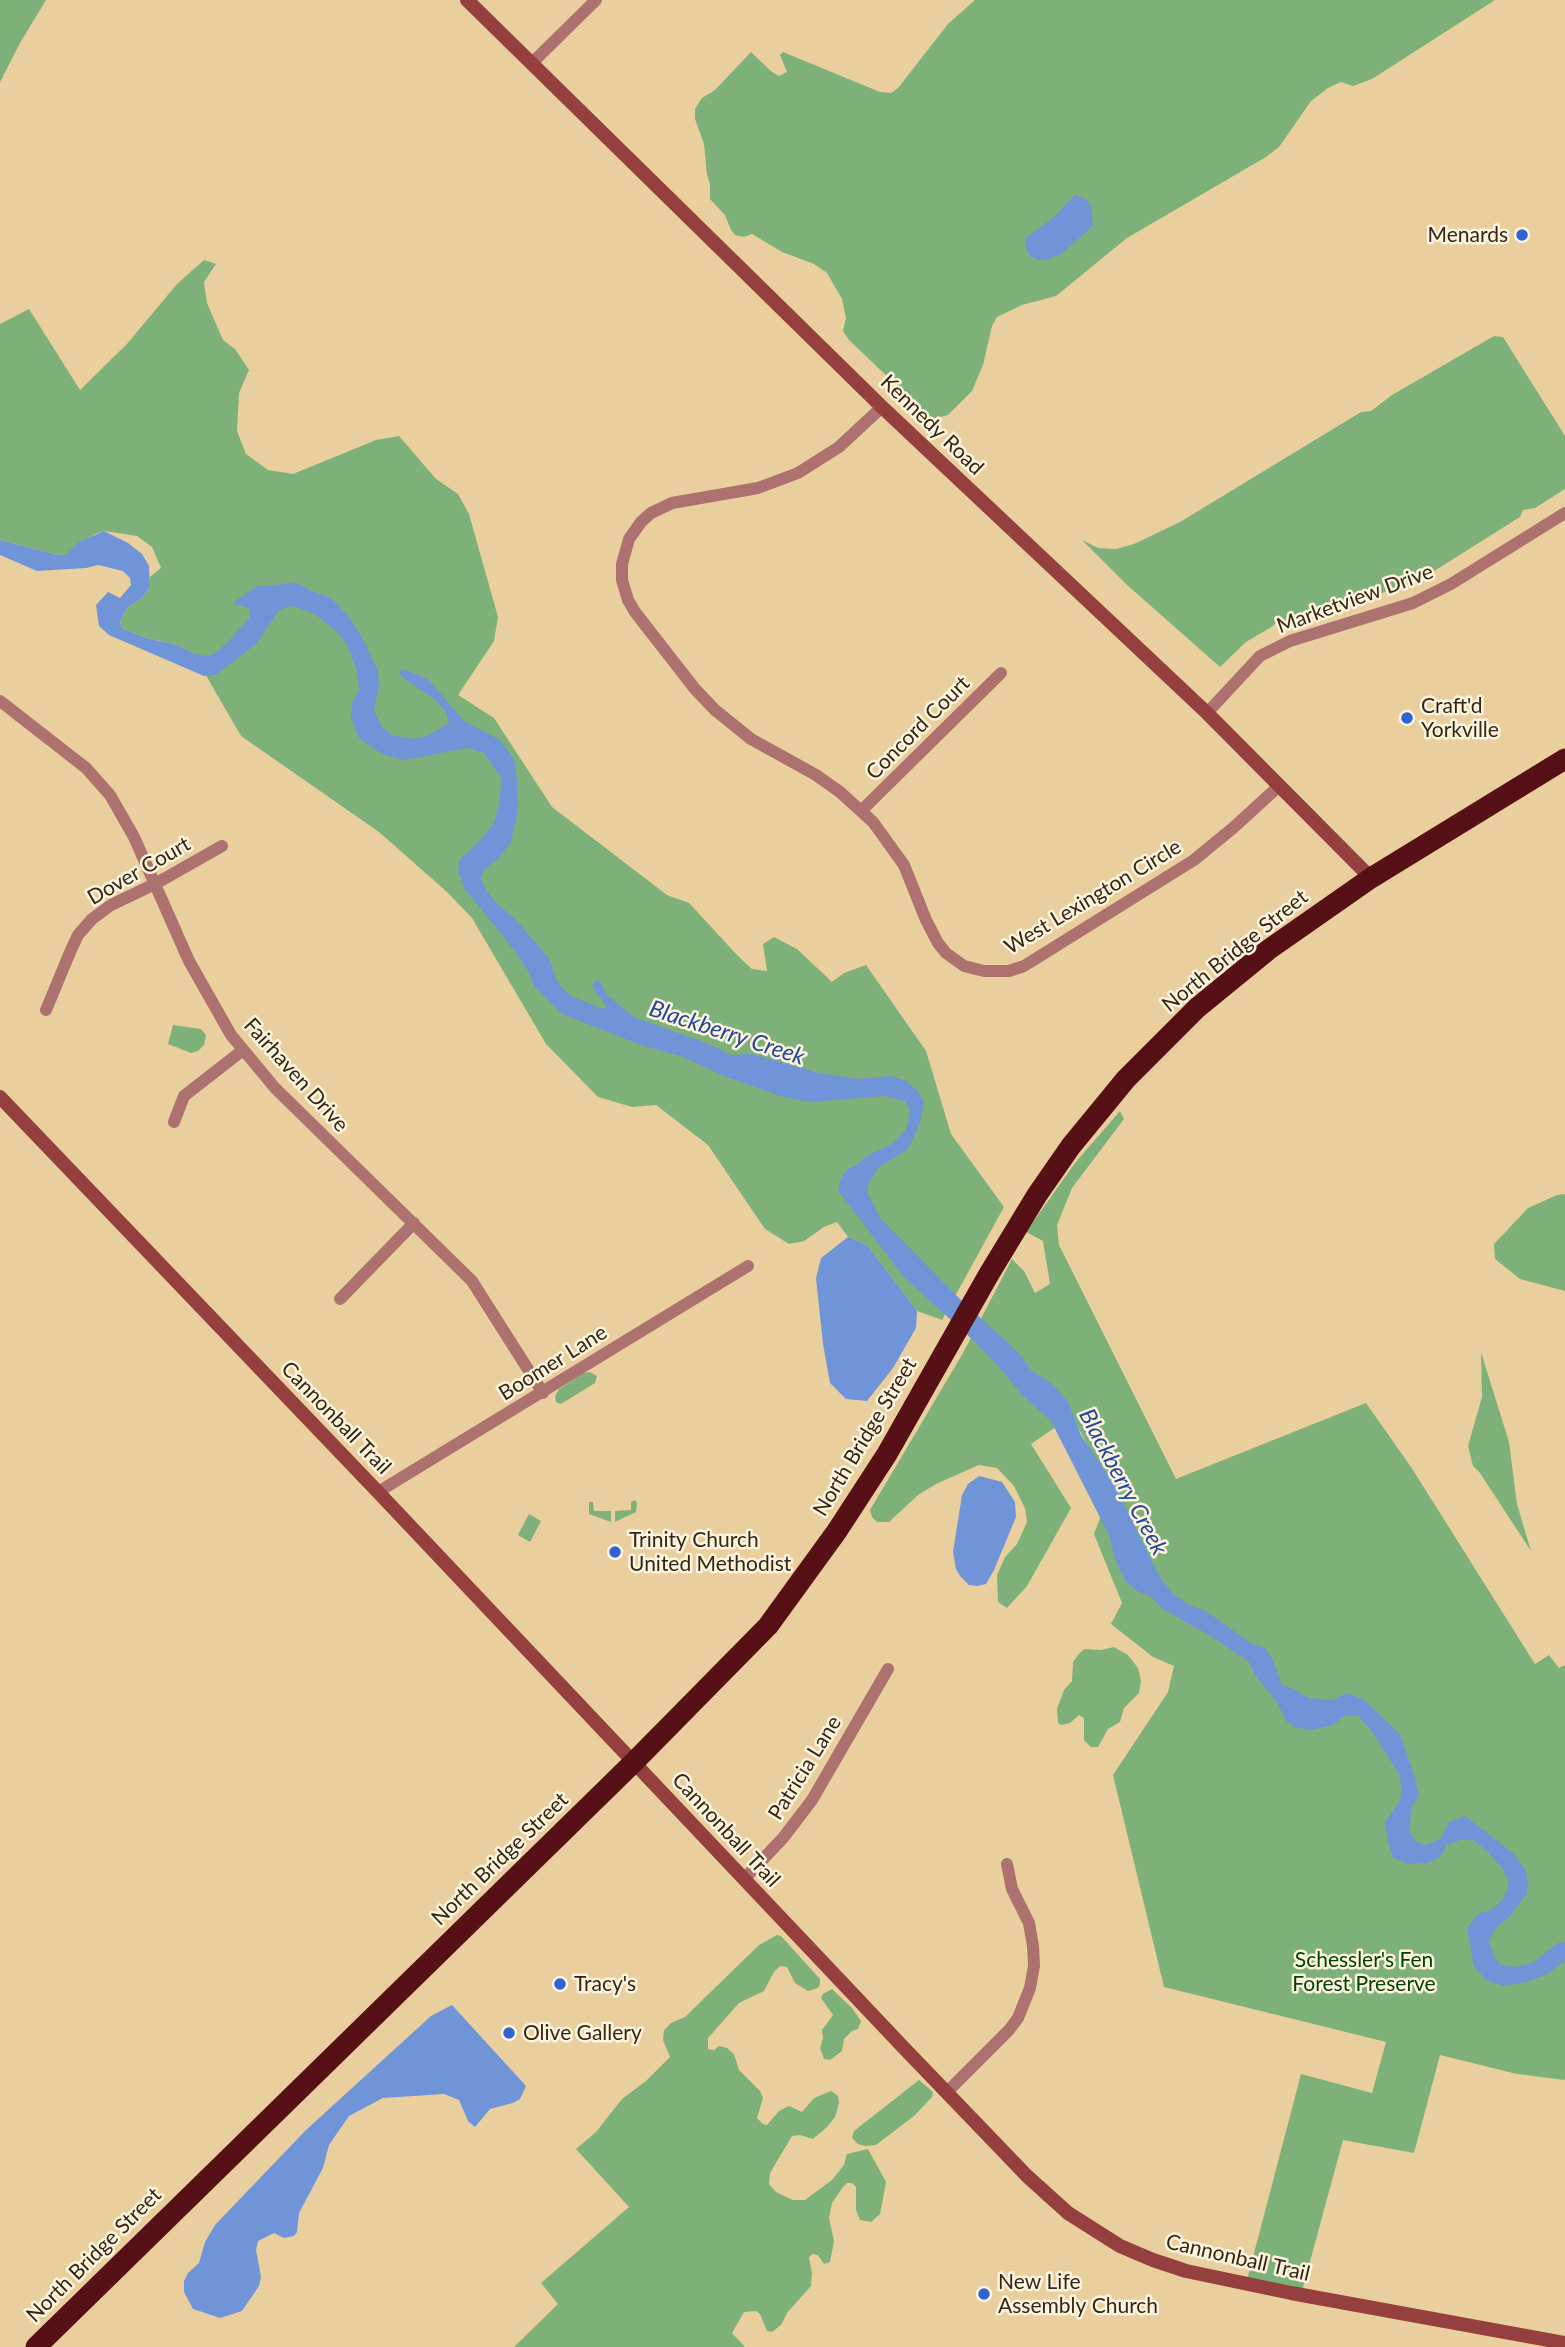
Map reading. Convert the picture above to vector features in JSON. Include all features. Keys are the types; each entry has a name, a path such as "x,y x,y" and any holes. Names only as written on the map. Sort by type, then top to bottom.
{"highway":[{"name":"North Bridge Street","path":"36,2347 634,1762 768,1626 838,1531 887,1454 989,1274 1071,1146 1126,1079 1197,1008 1268,950 1371,878 1565,759"}],"main road":[{"name":"Kennedy Road","path":"467,0 882,407 1207,713 1371,878"},
{"name":"Cannonball Trail","path":"0,1097 1027,2176 1068,2213 1111,2241 1166,2265 1224,2280 1565,2343"}],"street":[{"path":"532,63 596,0"},
{"name":"West Lexington Circle","path":"882,407 839,447 798,473 758,488 672,503 651,513 629,539 622,564 625,591 635,612 712,707 751,739 816,775 862,810 904,865 926,920 946,953 964,966 984,971 998,972 1024,966 1194,860 1279,786"},
{"name":"Marketview Drive","path":"1207,713 1260,656 1290,641 1413,603 1451,584 1565,513"},
{"name":"Concord Court","path":"862,810 1001,673"},
{"name":"Fairhaven Drive","path":"0,701 71,756 101,784 121,812 201,984 243,1051 275,1088 472,1281 543,1392"},
{"name":"Dover Court","path":"46,1010 71,950 85,926 111,905 155,884 222,846"},
{"path":"174,1122 184,1096 243,1051"},
{"path":"340,1299 414,1223"},
{"name":"Boomer Lane","path":"378,1492 748,1266"},
{"name":"Patricia Lane","path":"744,1879 783,1838 812,1800 888,1669"},
{"path":"947,2092 1009,2030 1018,2018 1030,1988 1034,1966 1029,1923 1012,1889 1007,1864"}],"green space":[{"path":"0,0 46,0 0,82"},
{"path":"975,0 1495,0 1372,79 1353,86 1341,82 1328,88 1311,101 1279,147 1266,157 1127,238 1056,296 1022,305 997,317 972,391 948,415 932,419 849,340 843,331 846,318 842,299 827,273 814,264 782,252 752,234 744,237 735,235 731,230 725,215 710,199 704,144 695,119 695,109 702,98 715,90 751,52 779,76 787,72 780,55 783,52 880,92 891,93 898,88 948,24"},
{"path":"204,260 216,264 204,282 207,303 223,340 235,349 249,370 239,393 237,431 246,454 268,470 293,474 376,440 399,436 436,479 458,494 469,514 498,617 494,641 458,695 494,718 552,807 667,895 689,903 752,969 767,971 763,944 774,937 797,949 832,982 844,973 866,965 926,1051 951,1134 1004,1207 942,1320 917,1311 867,1245 848,1237 837,1222 824,1227 804,1241 789,1244 765,1229 708,1145 656,1105 632,1107 598,1097 546,1044 472,918 447,892 379,832 241,736 193,653 178,645 146,638 122,628 120,622 127,608 142,598 150,587 150,577 161,568 152,547 137,536 104,531 95,534 67,554 58,555 0,540 0,324 29,309 80,390 127,344 177,284"},
{"path":"1494,336 1503,337 1565,436 1565,489 1535,508 1523,510 1520,517 1423,578 1283,624 1276,623 1246,642 1220,667 1126,584 1082,540 1098,548 1116,549 1134,544 1180,522 1361,412 1371,411 1392,395"},
{"path":"173,1025 201,1029 206,1035 204,1045 191,1053 168,1044"},
{"name":"Schessler's Fen Forest Preserve","path":"1120,1111 1124,1119 1072,1188 1057,1225 1059,1245 1176,1479 1366,1403 1411,1467 1535,1664 1549,1655 1559,1668 1565,1665 1565,2080 1517,2074 1440,2055 1414,2153 1343,2140 1302,2291 1247,2280 1301,2074 1372,2093 1386,2042 1164,1987 1113,1775 1168,1692 1174,1666 1153,1657 1111,1624 1122,1603 1094,1534 1111,1489 1072,1416 1031,1444 1071,1508 1027,1586 1007,1608 998,1602 997,1575 1005,1557 1017,1544 1027,1522 1025,1508 1014,1486 997,1468 979,1465 936,1484 918,1495 889,1522 877,1522 870,1510 963,1353 1012,1259 1024,1271 1035,1293 1050,1284 1043,1241 1026,1232 1075,1163"},
{"path":"1565,1194 1565,1291 1520,1279 1495,1259 1494,1244 1528,1208"},
{"path":"1481,1352 1509,1442 1517,1504 1531,1551 1473,1466 1468,1446 1482,1397"},
{"path":"590,1372 597,1376 595,1383 561,1404 556,1402 555,1396 559,1389"},
{"path":"635,1500 636,1512 615,1522 615,1511 631,1510 631,1502"},
{"path":"589,1502 593,1502 594,1511 611,1511 611,1522 589,1514"},
{"path":"529,1514 541,1521 530,1542 518,1535"},
{"path":"1114,1647 1128,1655 1138,1668 1141,1681 1139,1693 1124,1708 1120,1722 1108,1729 1098,1747 1091,1747 1084,1740 1084,1718 1079,1715 1070,1723 1061,1725 1058,1723 1057,1709 1064,1690 1072,1681 1073,1662 1079,1654 1084,1649 1101,1650"},
{"path":"777,1935 781,1936 820,1979 818,1988 808,1991 795,1983 787,1967 780,1966 764,1991 739,2003 708,2038 708,2049 714,2050 719,2046 734,2054 739,2070 760,2091 763,2098 757,2118 763,2124 767,2125 779,2111 789,2106 802,2112 814,2098 831,2091 838,2096 835,2117 827,2127 813,2139 800,2135 792,2136 770,2173 769,2184 776,2192 793,2200 805,2200 832,2180 844,2165 847,2154 868,2149 886,2182 880,2214 871,2222 860,2220 856,2210 856,2187 847,2183 832,2203 829,2218 834,2241 830,2262 824,2264 818,2255 812,2254 809,2258 811,2286 787,2313 781,2325 772,2332 767,2331 756,2311 744,2312 732,2333 745,2347 514,2347 558,2304 541,2283 629,2207 576,2149 596,2132 622,2099 646,2081 670,2057 663,2040 664,2030 671,2023 685,2017 759,1945"},
{"path":"832,1989 861,2021 858,2029 844,2039 842,2051 830,2060 824,2059 820,2048 822,2030 833,2015 821,1998"},
{"path":"919,2080 933,2092 932,2097 914,2116 876,2145 858,2144 852,2138 854,2131"}],"water":[{"path":"1075,195 1087,200 1091,206 1093,226 1061,254 1046,260 1030,256 1025,239 1055,216"},
{"path":"104,531 128,543 142,554 149,566 150,587 142,598 127,608 120,622 122,628 146,638 178,645 193,653 205,656 214,654 250,618 250,608 234,604 235,601 258,586 298,583 331,598 350,618 378,671 379,686 374,710 382,727 392,735 414,739 427,736 449,723 446,712 437,701 402,677 399,672 402,669 428,679 464,721 500,740 514,759 518,809 511,842 498,859 484,870 481,878 496,903 515,919 549,958 557,981 569,995 602,1009 607,1007 593,988 594,982 599,980 607,995 634,1017 731,1055 752,1054 819,1073 859,1079 891,1076 904,1080 916,1089 924,1101 921,1119 913,1139 907,1150 879,1167 869,1182 867,1192 880,1218 961,1300 1018,1352 1031,1370 1051,1383 1068,1402 1081,1435 1115,1486 1158,1574 1173,1594 1189,1605 1206,1611 1252,1644 1264,1647 1272,1658 1282,1685 1308,1698 1332,1700 1347,1693 1363,1699 1400,1734 1419,1796 1411,1807 1410,1833 1418,1843 1427,1845 1441,1838 1449,1822 1465,1816 1514,1854 1526,1871 1528,1885 1526,1895 1510,1916 1496,1928 1489,1941 1499,1964 1515,1967 1532,1963 1558,1943 1565,1942 1565,1961 1546,1975 1526,1982 1503,1986 1486,1980 1474,1966 1467,1928 1478,1914 1491,1910 1500,1902 1507,1892 1509,1881 1487,1851 1473,1840 1460,1840 1447,1845 1440,1857 1428,1863 1409,1864 1393,1858 1385,1823 1400,1800 1402,1788 1399,1774 1371,1730 1358,1716 1344,1716 1333,1725 1310,1730 1295,1727 1286,1721 1277,1702 1255,1675 1249,1662 1163,1609 1150,1596 1126,1582 1115,1559 1109,1535 1051,1421 1023,1396 977,1344 903,1276 838,1190 842,1176 849,1168 892,1144 905,1131 909,1108 905,1101 883,1096 811,1102 783,1097 724,1076 683,1057 641,1045 562,1014 534,986 515,951 464,888 458,871 460,859 493,825 499,804 502,779 484,753 468,748 404,760 382,754 359,738 351,717 352,703 359,690 356,668 347,644 315,614 292,606 279,610 256,644 216,675 204,676 109,635 99,626 96,605 108,592 120,598 131,585 130,578 123,571 98,565 37,571 0,555 0,540 58,555 67,554 79,542"},
{"path":"848,1237 867,1245 917,1311 916,1328 893,1368 867,1401 846,1399 830,1383 823,1344 816,1278 821,1258"},
{"path":"979,1476 1002,1482 1015,1502 1016,1517 994,1570 986,1584 977,1586 969,1585 960,1576 953,1552 962,1495 968,1484"},
{"path":"452,2005 526,2086 520,2099 490,2109 475,2127 468,2121 459,2100 444,2094 383,2098 349,2116 329,2145 323,2168 299,2213 297,2232 294,2236 284,2238 274,2233 258,2241 256,2250 261,2277 259,2286 242,2311 220,2318 193,2309 184,2292 184,2281 199,2263 205,2242 215,2225 306,2130 431,2016"}],"place":[{"name":"Menards","path":"1522,235"},
{"name":"Craft'd Yorkville","path":"1407,718"},
{"name":"Trinity Church United Methodist","path":"615,1552"},
{"name":"Tracy's","path":"560,1984"},
{"name":"Olive Gallery","path":"509,2033"},
{"name":"New Life Assembly Church","path":"984,2294"}],"water label":[{"name":"Blackberry Creek","path":"727,1033"},
{"name":"Blackberry Creek","path":"1123,1482"}]}
